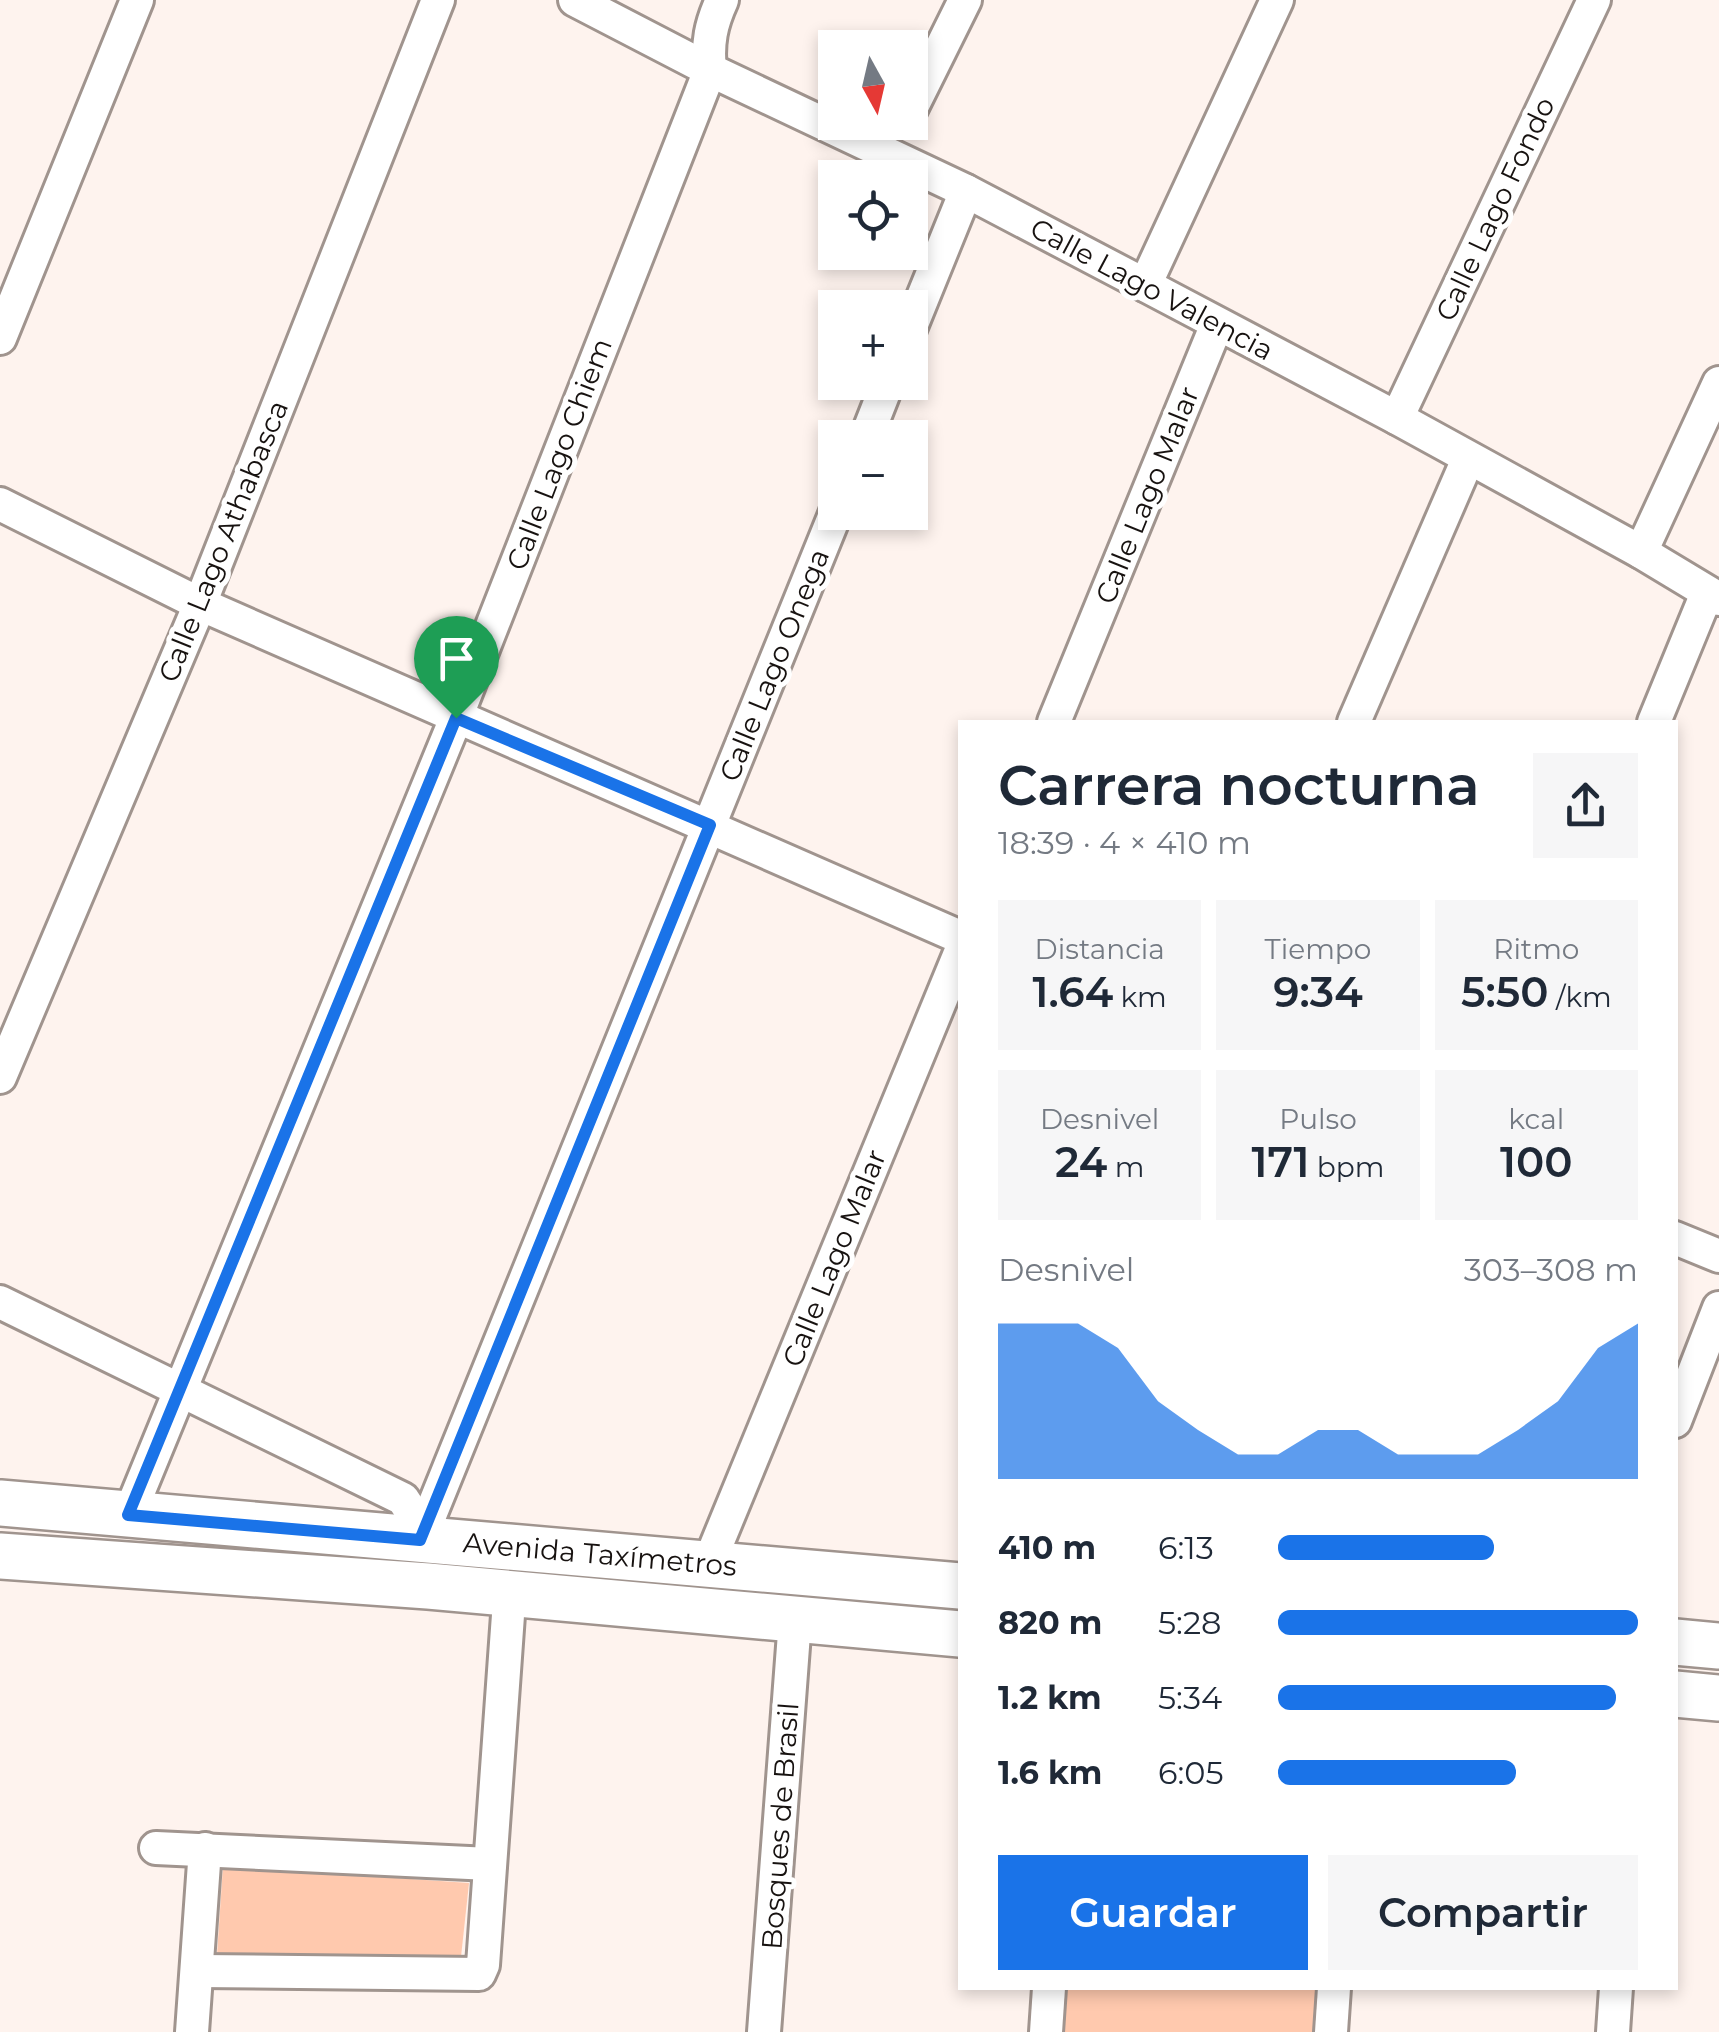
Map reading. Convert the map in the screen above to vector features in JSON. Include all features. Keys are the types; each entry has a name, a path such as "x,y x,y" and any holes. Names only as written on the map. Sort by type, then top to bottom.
{"main road":[{"name":"Avenida Taxímetros","path":"5,1503 958,1586"},
{"path":"2,1556 5,1503"},
{"name":"Avenida Taxímetros","path":"2,1556 958,1634"},
{"path":"1678,1642 1719,1646"},
{"path":"1678,1694 1719,1698"}],"street":[{"path":"0,338 137,0"},
{"name":"Calle Lago Athabasca","path":"0,1078 200,604 438,0"},
{"name":"Calle Lago Valencia","path":"575,0 710,70 966,191 1146,285 1397,418 1713,596"},
{"name":"Calle Lago Chiem","path":"128,1515 456,718 710,70 707,48 722,0"},
{"path":"928,75 966,0"},
{"path":"1146,285 1277,0"},
{"name":"Calle Lago Fondo","path":"1397,418 1594,0"},
{"path":"888,154 895,140"},
{"path":"926,290 966,191"},
{"name":"Calle Lago Malar","path":"1055,720 1217,324"},
{"path":"1641,552 1719,383"},
{"path":"1355,720 1468,459"},
{"path":"0,504 200,604 958,936"},
{"name":"Calle Lago Onega","path":"420,1540 829,530"},
{"path":"1655,720 1713,596"},
{"name":"Calle Lago Malar","path":"709,1562 958,958"},
{"path":"1678,1239 1719,1256"},
{"path":"0,1302 402,1499 414,1516 420,1540"},
{"path":"1678,1413 1719,1308"},
{"path":"198,1971 475,1976 482,1965 512,1595"},
{"name":"Bosques de Brasil","path":"764,2032 795,1620"},
{"path":"156,1848 490,1864"},
{"path":"192,2032 205,1849"},
{"path":"1046,2032 1049,1990"},
{"path":"1331,2032 1334,1990"},
{"path":"1612,2032 1616,1990"}],"shaded area":[{"path":"223,1866 469,1883 460,1966 217,1955"},
{"path":"1060,1990 1330,1990 1327,2032 1064,2032 1058,2025"}],"route":[{"path":"456,718 710,825 420,1540 128,1515 179,1392 456,718"}]}
